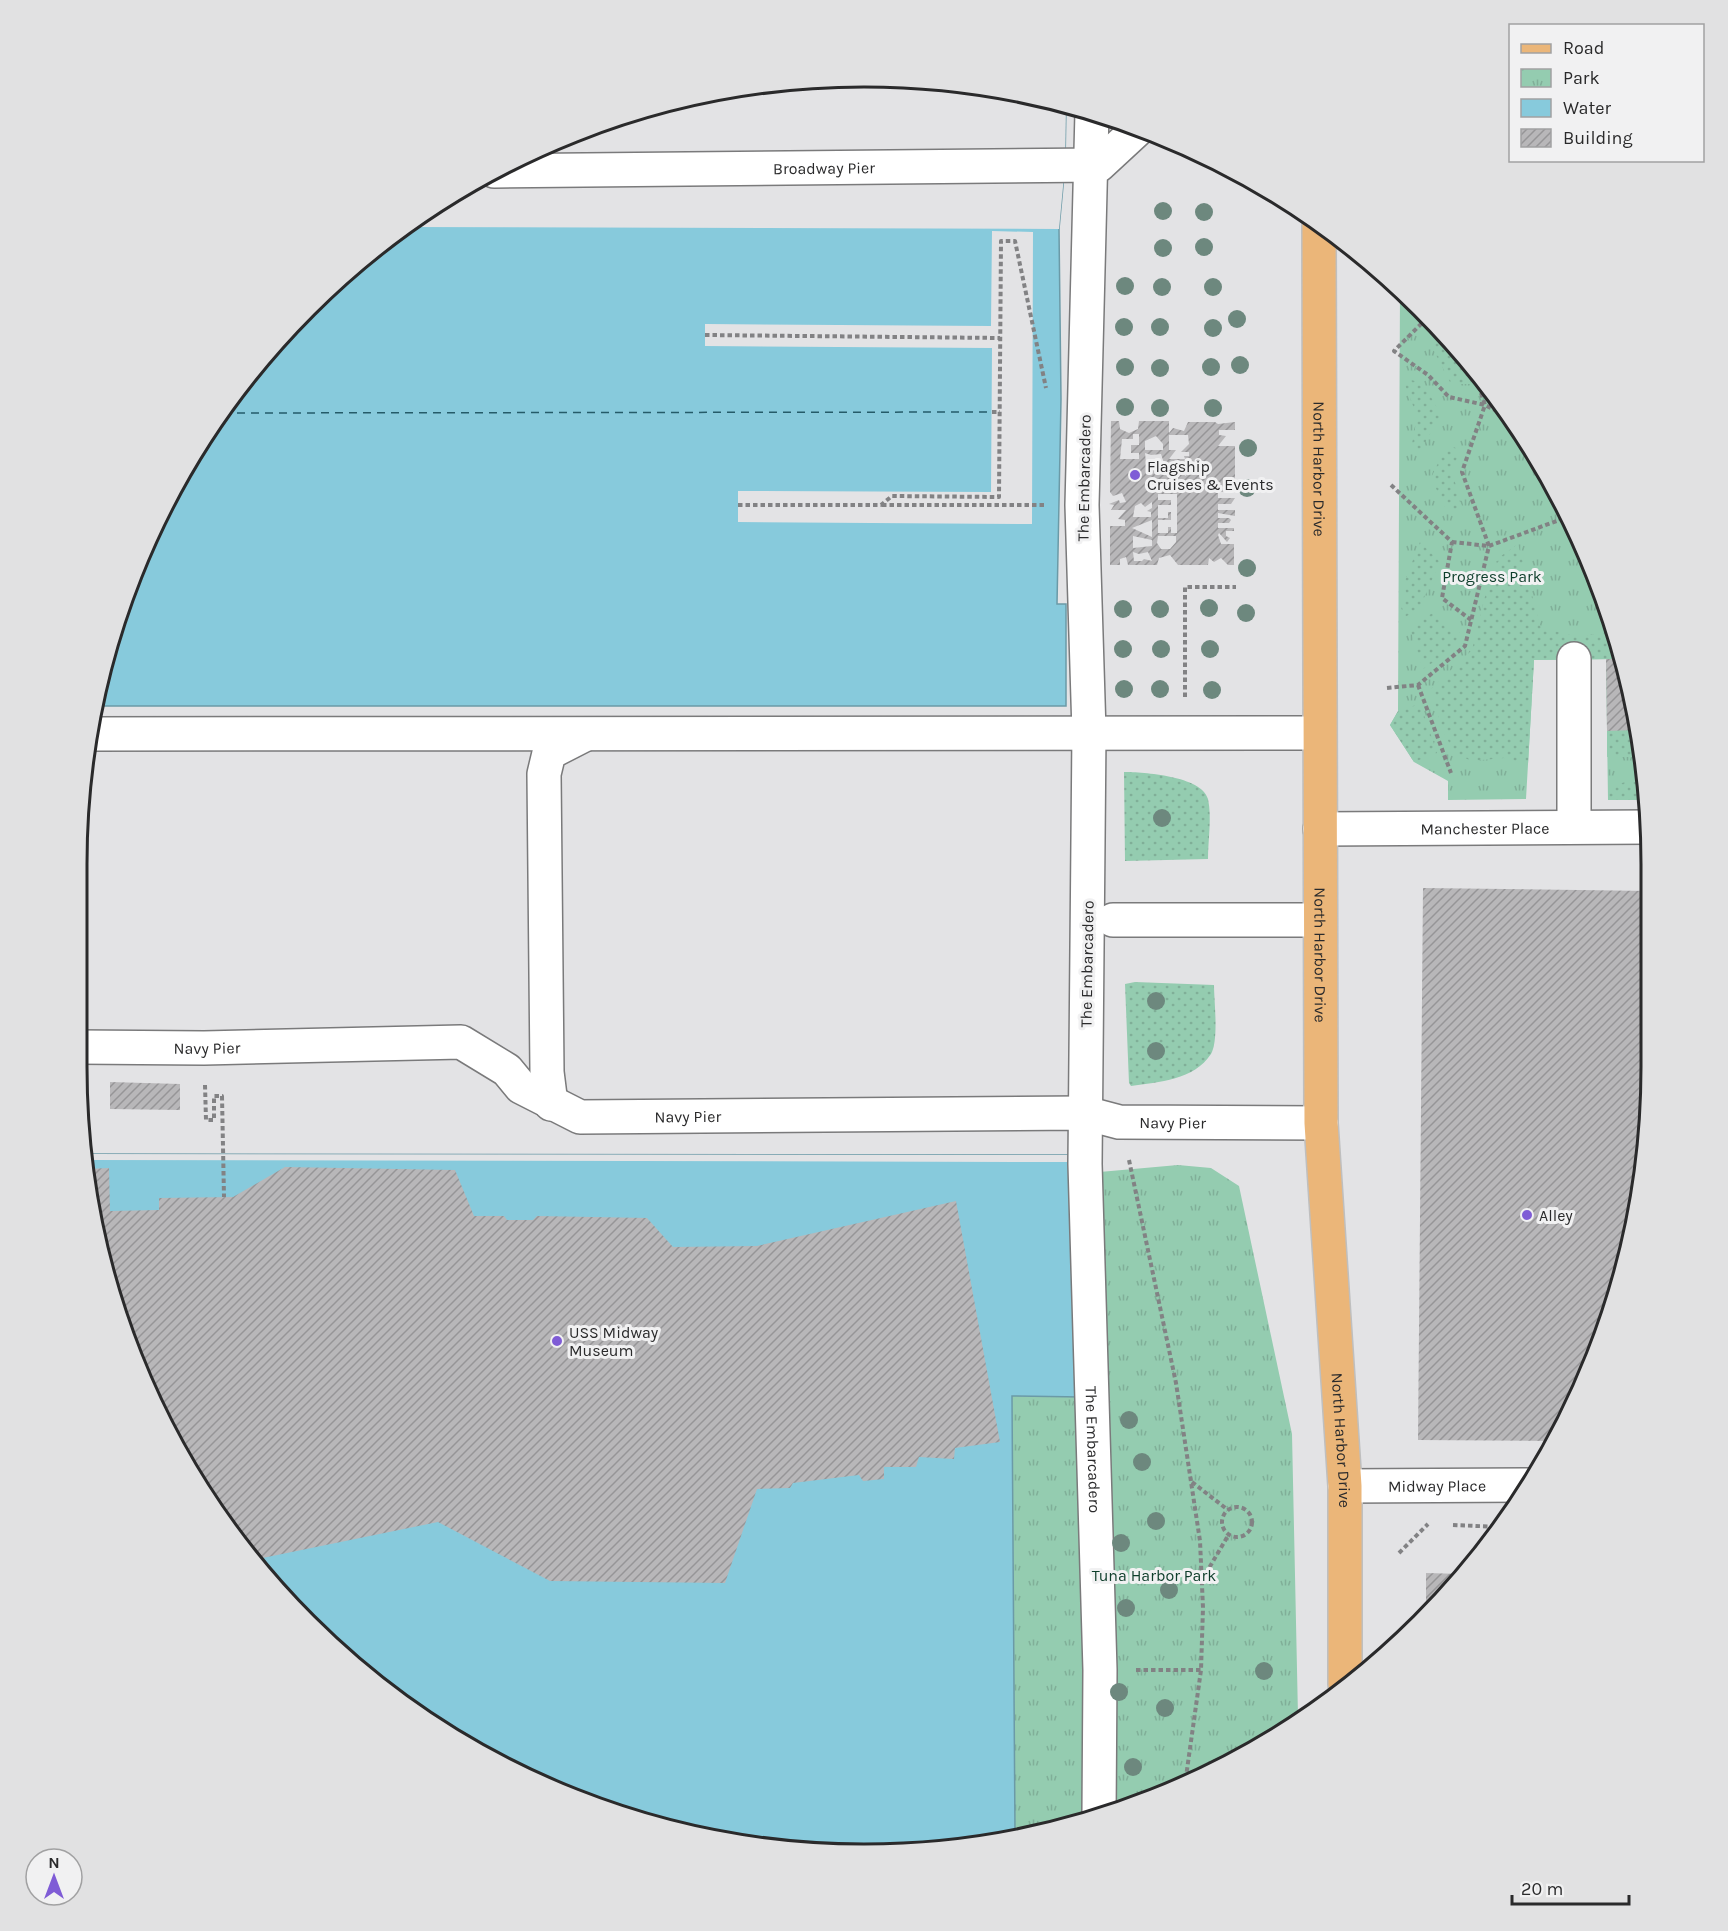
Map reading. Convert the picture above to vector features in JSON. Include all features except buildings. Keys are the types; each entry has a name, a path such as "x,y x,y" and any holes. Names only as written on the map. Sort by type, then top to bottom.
{"main road":[{"name":"North Harbor Drive","path":"1319,235 1321,1123 1345,1486 1345,1676"}],"street":[{"name":"The Embarcadero","path":"1091,121 1082,506 1089,732 1085,1113 1100,1670 1099,1808"},
{"name":"Broadway Pier","path":"513,171 1099,165 1132,135"},
{"path":"1574,659 1574,826"},
{"path":"551,1104 548,1072 544,774 549,753 589,733"},
{"path":"99,734 1319,733"},
{"name":"Manchester Place","path":"1320,829 1640,827"},
{"path":"1113,920 1320,920"},
{"name":"Navy Pier","path":"87,1047 204,1048 461,1042 507,1070 521,1087 580,1117 1085,1113 1119,1122 1321,1123"},
{"name":"Midway Place","path":"1345,1486 1519,1485"}],"path":[{"path":"881,506 892,496 999,497 1001,241 1015,241 1048,399"},
{"path":"1421,324 1394,351 1428,375 1449,397 1485,405 1493,409"},
{"path":"705,335 1000,338"},
{"path":"1387,688 1418,685 1465,646 1489,546 1462,472 1485,405 1481,392"},
{"path":"992,412 1000,412"},
{"path":"1391,485 1452,542 1489,546 1561,519"},
{"path":"738,506 1047,505"},
{"path":"1452,542 1442,598 1471,620"},
{"path":"1185,701 1185,587 1236,587"},
{"path":"1418,685 1451,773"},
{"path":"214,1120 214,1096 222,1096 224,1197"},
{"path":"1191,1481 1227,1510"},
{"path":"1227,1510 1241,1507 1249,1513 1252,1523 1244,1535 1229,1534"},
{"path":"1227,1510 1222,1523 1229,1534"},
{"path":"1399,1553 1426,1524 1437,1524"},
{"path":"1448,1525 1490,1527"},
{"path":"1202,1580 1229,1534"},
{"path":"1100,1670 1201,1670"}],"green space":[{"name":"Progress Park","path":"1400,303 1448,352 1480,391 1510,432 1561,520 1600,614 1615,663 1626,712 1638,800 1608,800 1606,659 1534,660 1526,799 1448,800 1448,781 1414,762 1390,725 1398,711"},
{"path":"1437,340 1468,376 1471,384 1451,384 1432,347"},
{"path":"1411,380 1423,383 1441,415 1420,451 1411,447 1416,422 1412,402 1405,385"},
{"path":"1447,444 1460,450 1452,472 1463,510 1447,511 1431,478"},
{"path":"1420,542 1440,562 1419,609 1405,617 1399,603 1406,594 1404,583"},
{"path":"1518,544 1541,628 1581,637 1605,632 1614,659 1534,660 1528,764 1504,758 1471,761 1454,752 1442,729 1431,689 1472,650 1490,576 1501,556"},
{"path":"1433,613 1447,629 1460,631 1453,649 1423,669 1409,626"},
{"path":"1420,703 1437,753 1414,762 1390,725 1397,713"},
{"path":"1629,730 1633,757 1607,757 1607,731"},
{"path":"1124,772 1184,780 1203,791 1208,799 1210,813 1208,859 1125,861"},
{"path":"1629,781 1636,782 1638,800 1608,800 1608,787"},
{"path":"1135,982 1214,985 1215,1040 1211,1054 1204,1063 1175,1078 1131,1086 1129,1083 1125,984"},
{"name":"Tuna Harbor Park","path":"1178,1165 1211,1168 1239,1186 1292,1434 1298,1712 1208,1764 1161,1785 1065,1818 1015,1829 1012,1396 1082,1397 1066,1175"}],"water":[{"path":"864,87 965,94 1066,113 1065,165 1059,229 1061,399 1057,604 1066,604 1066,706 103,706 113,663 128,614 146,567 191,475 218,432 280,352 352,280 391,248 432,218 520,167 614,128 663,113 712,102 813,89"},
{"path":"93,1154 1073,1155 1082,1397 1012,1396 1015,1829 915,1842 864,1844 763,1837 663,1818 567,1785 475,1740 432,1713 352,1651 280,1579 218,1499 191,1456 146,1364 113,1268 102,1219"}],"pier":[{"path":"864,87 965,94 1066,113 1065,165 1059,229 420,227 476,191 520,167 614,128 663,113 712,102 813,89"},
{"path":"992,231 1033,232 1032,524 738,522 738,491 991,492 992,348 705,346 705,324 991,326"},
{"path":"93,1154 1073,1155 1073,1162 93,1160"}],"ferry route":[{"path":"232,413 992,412"}],"place":[{"name":"Flagship Cruises & Events","path":"1135,475"},
{"name":"Alley","path":"1527,1215"},
{"name":"USS Midway Museum","path":"557,1341"}]}
